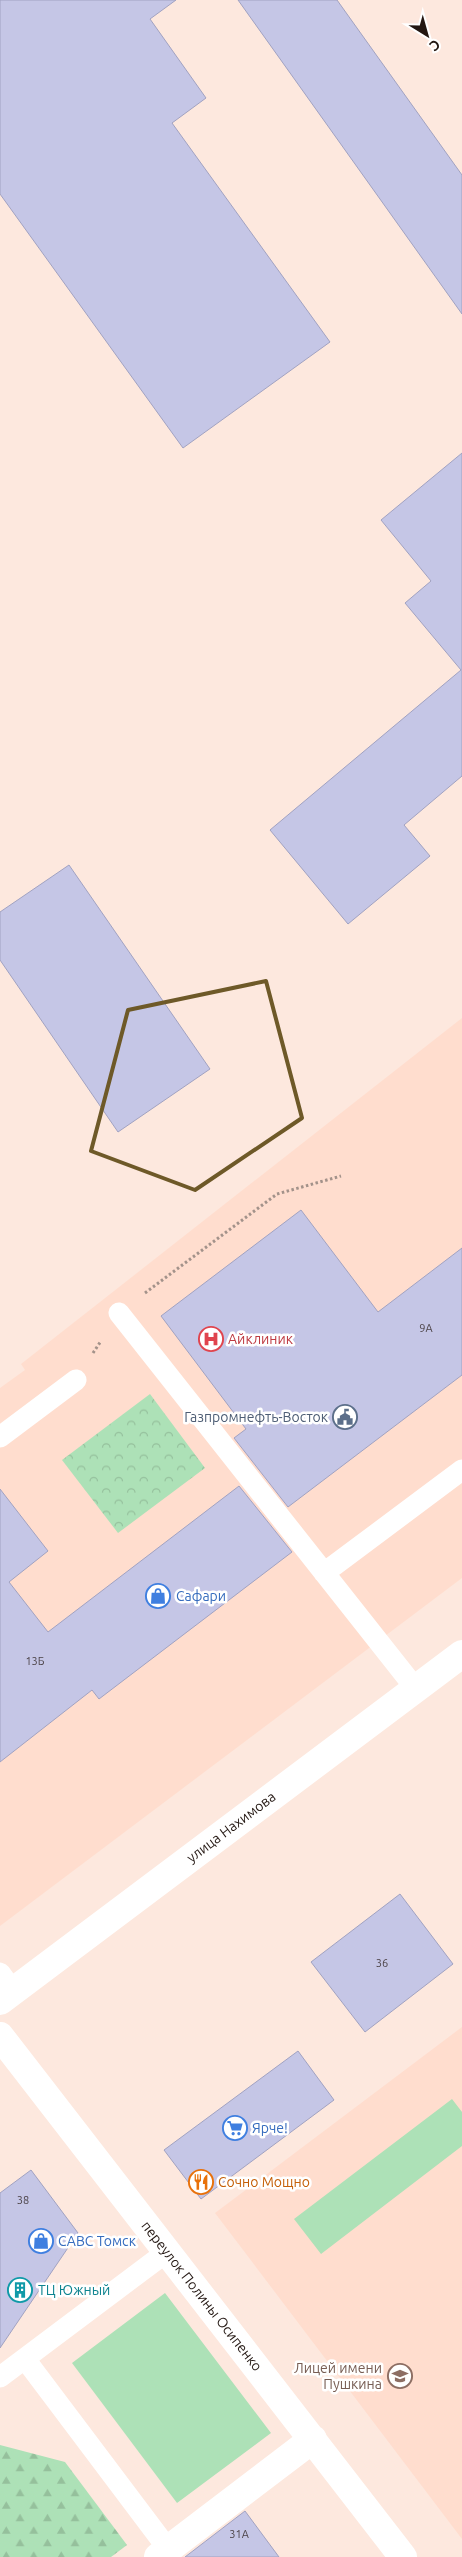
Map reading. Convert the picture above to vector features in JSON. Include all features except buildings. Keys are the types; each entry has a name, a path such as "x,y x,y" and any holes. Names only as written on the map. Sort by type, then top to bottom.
{"street":[{"name":"улица Нахимова","path":"4,1988 462,1654"},
{"name":"переулок Полины Осипенко","path":"0,2036 403,2557"},
{"path":"163,2553 313,2440"}],"lane":[{"path":"119,1314 416,1689"},
{"path":"0,1437 76,1380"},
{"path":"324,1573 462,1470"},
{"path":"0,2377 168,2251"},
{"path":"25,2359 163,2553"}],"path":[{"path":"76,1380 119,1314 277,1194 341,1176"}],"highlighted area":[{"path":"266,981 302,1118 195,1190 91,1151 128,1010"}],"shaded area":[{"path":"462,1018 462,1578 0,1926 0,1388 25,1370 21,1364"},
{"name":"Лицей имени Пушкина","path":"462,2027 462,2539 215,2213"}],"green space":[{"path":"150,1394 205,1468 118,1533 62,1460"},
{"path":"452,2099 462,2112 462,2146 321,2254 294,2219"},
{"path":"165,2293 271,2433 177,2503 72,2363"},
{"path":"0,2445 65,2462 127,2545 111,2557 0,2557"}],"place":[{"name":"Айклиник","path":"211,1339"},
{"name":"Газпромнефть-Восток","path":"345,1417"},
{"name":"Сафари","path":"158,1596"},
{"name":"Ярче!","path":"235,2128"},
{"name":"Сочно Мощно","path":"201,2182"},
{"name":"САВС Томск","path":"41,2241"},
{"name":"ТЦ Южный","path":"20,2290"},
{"name":"Лицей имени Пушкина","path":"400,2376"}]}
